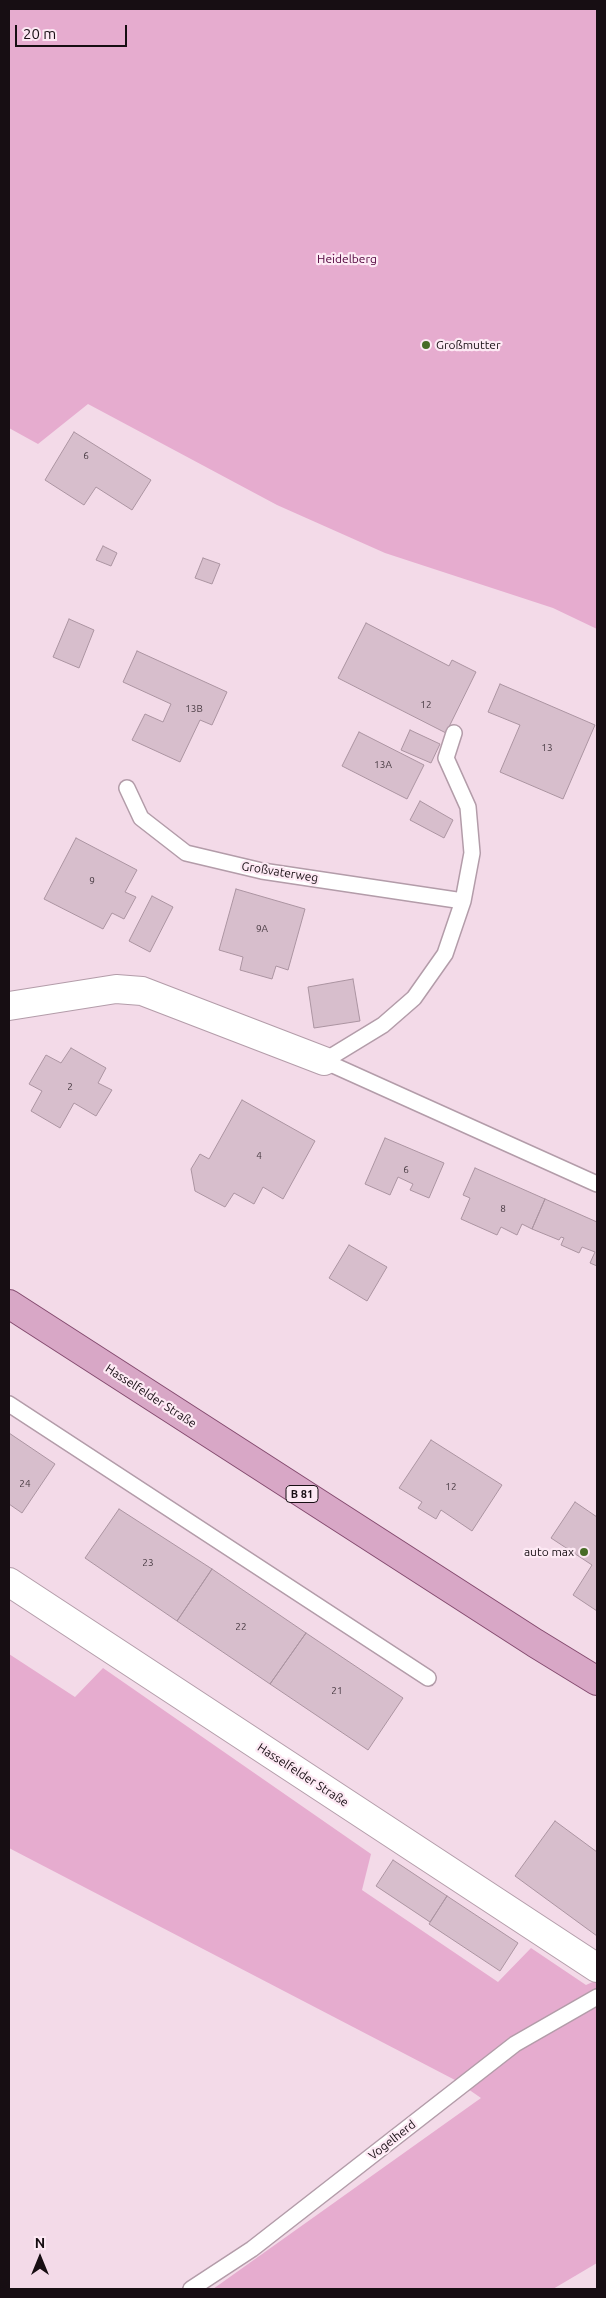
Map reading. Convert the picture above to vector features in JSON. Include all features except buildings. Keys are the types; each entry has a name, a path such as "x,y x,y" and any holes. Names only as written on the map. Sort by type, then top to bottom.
{"main road":[{"name":"Hasselfelder Straße","path":"9,1304 597,1681"}],"street":[{"path":"9,1006 116,989 142,991 324,1061"},
{"name":"Hasselfelder Straße","path":"9,1582 597,1968"}],"lane":[{"path":"324,1061 383,1025 414,998 445,954 464,901 472,853 468,807 446,758 454,734"},
{"name":"Großvaterweg","path":"127,788 141,818 186,853 262,871 464,901"},
{"path":"324,1061 597,1184"},
{"path":"9,1404 428,1678"},
{"name":"Vogelherd","path":"191,2289 252,2249 514,2044 597,1997"}],"green space":[{"name":"Heidelberg","path":"9,9 597,9 597,629 553,608 385,553 277,505 88,404 38,444 9,428"},
{"path":"9,1654 75,1697 103,1668 371,1854 362,1890 498,1982 531,1948 586,1985 597,1980 597,2263 553,2289 213,2289 481,2098 455,2080 9,1848"}],"place":[{"name":"Großmutter","path":"426,345"},
{"name":"auto max","path":"584,1552"}]}
